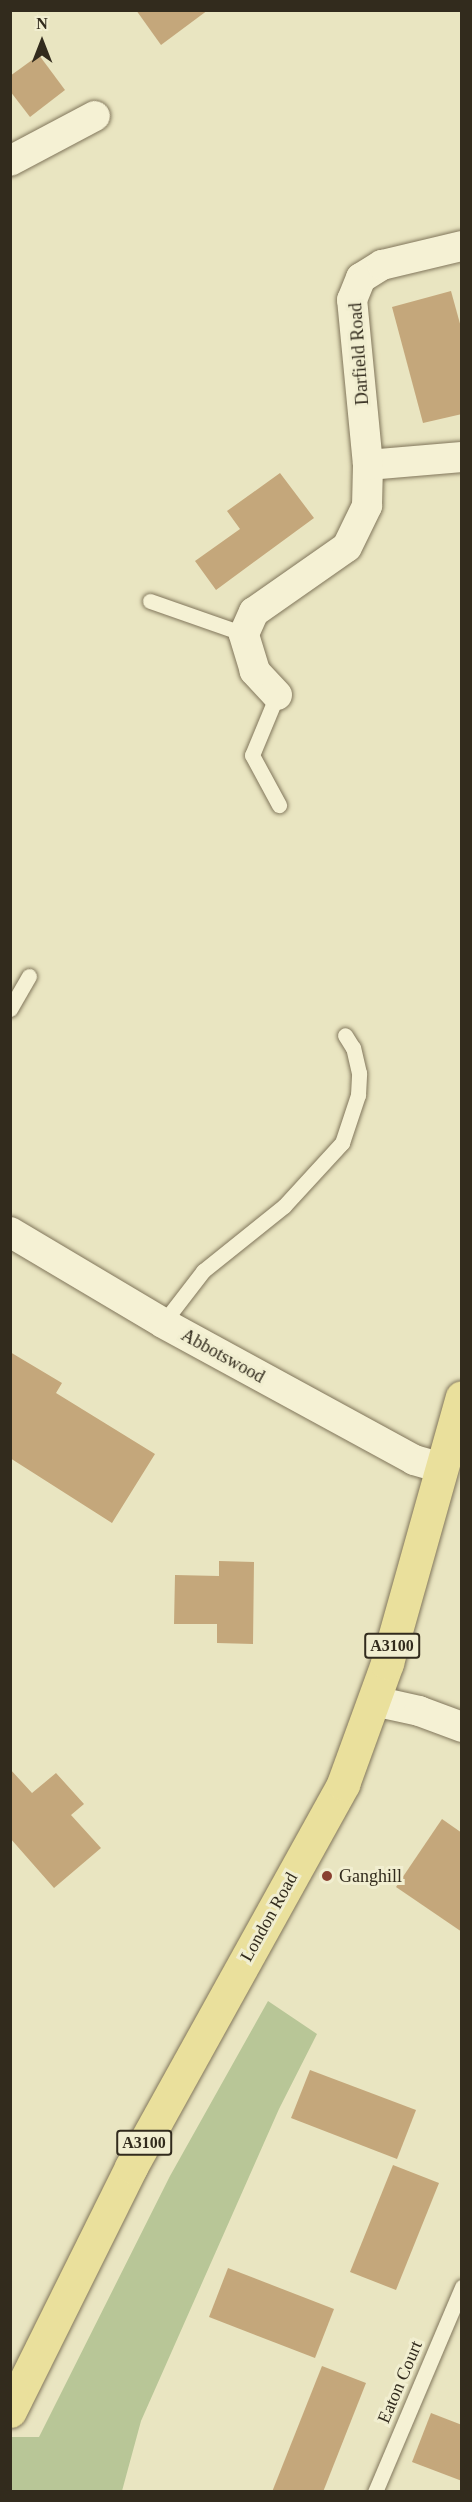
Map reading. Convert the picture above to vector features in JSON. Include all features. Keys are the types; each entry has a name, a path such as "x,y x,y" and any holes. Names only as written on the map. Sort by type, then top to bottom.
{"main road":[{"name":"London Road","path":"10,2411 131,2167 343,1784 374,1701 462,1397"}],"street":[{"path":"11,158 95,116"},
{"name":"Darfield Road","path":"244,634 254,612 347,547 367,506 368,465 352,300 361,278 382,265 462,246"},
{"path":"368,465 462,458"},
{"path":"244,634 255,671 277,695"},
{"name":"Abbotswood","path":"10,1232 163,1323 414,1460 442,1468"},
{"path":"374,1701 419,1711 462,1728"}],"lane":[{"path":"150,601 244,634"},
{"path":"277,695 252,755 279,805"},
{"path":"10,1009 29,976"},
{"path":"163,1323 203,1271 284,1206 342,1143 358,1084 353,1048 345,1035"},
{"name":"Eaton Court","path":"375,2492 462,2287"}],"green space":[{"path":"268,2001 317,2034 279,2109 141,2421 122,2491 11,2491 11,2437 39,2437 170,2176"}],"building":[{"path":"136,10 208,10 161,45"},
{"path":"39,55 65,90 30,117 10,91 10,76"},
{"path":"451,291 462,331 462,414 423,423 392,307"},
{"path":"280,473 314,518 216,590 195,561 240,529 227,511"},
{"path":"10,1352 62,1383 56,1393 155,1454 112,1523 10,1458"},
{"path":"219,1561 254,1562 253,1644 217,1643 217,1624 174,1624 175,1575 219,1576"},
{"path":"10,1769 32,1793 56,1773 84,1804 71,1815 101,1848 54,1888 10,1838"},
{"path":"442,1819 462,1833 462,1932 396,1887"},
{"path":"310,2070 416,2110 397,2159 291,2118"},
{"path":"393,2165 439,2183 396,2290 350,2272"},
{"path":"228,2268 334,2309 315,2358 209,2317"},
{"path":"322,2366 366,2383 323,2492 272,2492"},
{"path":"431,2413 462,2425 462,2481 412,2462"}],"place":[{"name":"Ganghill","path":"327,1876"}]}
